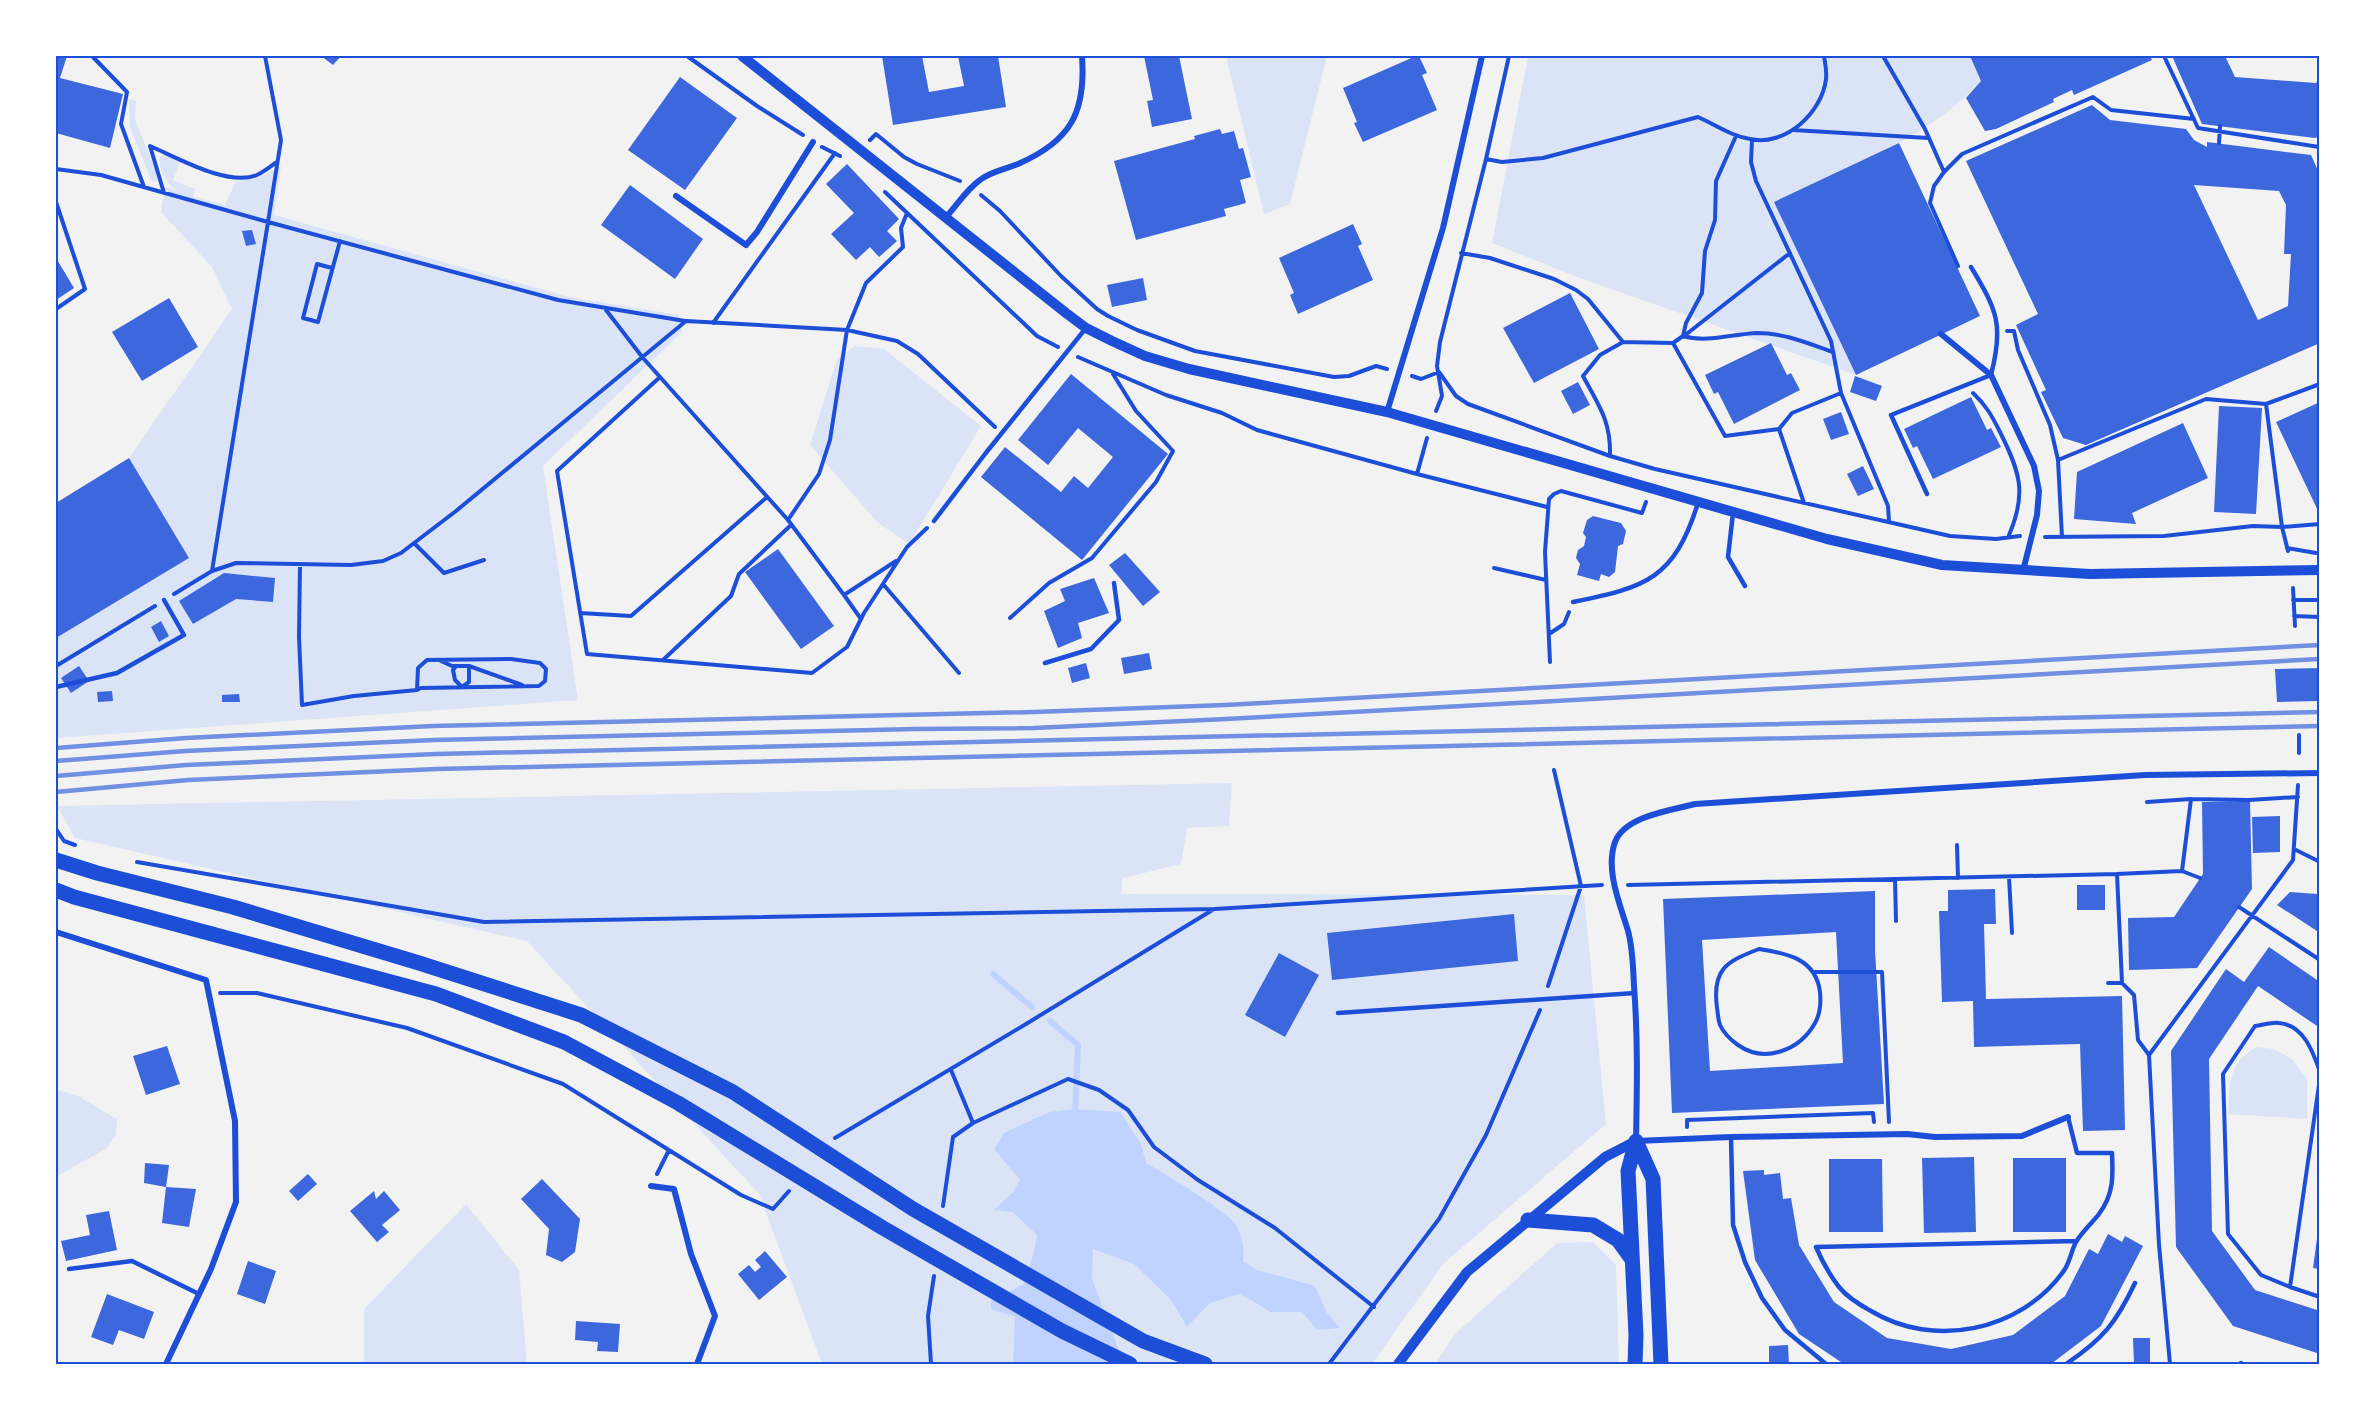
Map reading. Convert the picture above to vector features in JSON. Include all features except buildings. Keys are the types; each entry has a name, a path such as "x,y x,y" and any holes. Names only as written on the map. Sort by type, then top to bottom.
{"main road":[{"path":"56,860 97,873 233,907 581,1015 733,1092 913,1209 1143,1341 1205,1365"},
{"path":"56,890 74,897 436,994 564,1042 678,1103 883,1228 1062,1331 1130,1365"},
{"path":"1635,1365 1636,1335 1628,1172 1636,1141"},
{"path":"1636,1141 1653,1179 1660,1365"},
{"path":"1528,1220 1593,1225 1618,1240 1631,1258"}],"street":[{"path":"742,56 1086,328 1145,356 1189,369 1387,412 1827,539 1942,565 2090,574 2276,573 2319,570"},
{"path":"946,217 980,179 1032,158 1060,138 1076,113 1080,99 1084,81 1082,56"},
{"path":"1387,412 1443,228 1482,56"},
{"path":"676,196 746,245 813,142"},
{"path":"1941,334 1992,375 2034,466 2039,491 2037,514 2022,571"},
{"path":"1636,1141 1638,1044 1635,993 1630,941 1614,885 1612,858 1616,840 1629,826 1650,815 1695,804 2145,775 2319,773"},
{"path":"56,932 206,980 235,1121 236,1202 211,1269 166,1365"},
{"path":"1398,1365 1467,1272 1605,1157 1636,1141 1908,1134 1935,1137 2022,1136 2068,1117"},
{"path":"651,1186 674,1190 691,1254 715,1316 698,1365"}],"lane":[{"path":"1927,494 1891,415 1992,375 1999,335 1991,300 1971,267"},
{"path":"934,521 1001,433 1086,328"},
{"path":"1573,602 1618,593 1659,573 1680,549 1689,533 1698,503"},
{"path":"1733,513 1728,557 1745,586"},
{"path":"1045,663 1091,649 1119,620 1114,583"},
{"path":"56,687 117,673 184,635 164,600"},
{"path":"1338,1013 1635,993"},
{"path":"2068,1117 2077,1153 2112,1153 2113,1184 2101,1211 2076,1241 2064,1271 2038,1299 2014,1315 1980,1328 1934,1333 1901,1326 1862,1306 1840,1289 1826,1270 1816,1247 2076,1241"},
{"path":"1731,1137 1733,1225 1744,1262 1762,1298 1785,1330 1826,1365"},
{"path":"69,1269 132,1261 199,1294"},
{"path":"2066,1365 2104,1334 2121,1313 2135,1283"}],"path":[{"path":"92,56 127,92 121,124 145,188"},
{"path":"212,571 281,140 265,56"},
{"path":"1509,56 1437,356 1439,372 1456,396 1468,404 1610,456 1655,469 1950,536 1996,539 2008,536 2164,536 2253,526 2282,527 2319,524"},
{"path":"1486,159 1502,162 1543,158 1698,117 1736,136 1765,140 1792,130 1805,120 1817,104 1826,78 1824,56"},
{"path":"1883,56 1925,129 1944,171"},
{"path":"2164,56 2198,128 2319,148"},
{"path":"1959,267 1930,203 1934,186 1944,171 1962,154 2093,97 2111,110 2194,119"},
{"path":"2219,143 2220,126"},
{"path":"1792,130 1928,138"},
{"path":"862,150 876,134 904,157 959,180 993,204 1061,276 1097,309 1137,330 1177,346 1334,376 1349,376 1376,366 1421,379 1439,372"},
{"path":"1683,336 1686,322 1702,293 1706,251 1715,220 1716,181 1736,136"},
{"path":"1752,140 1751,162 1756,181 1831,341 1841,393 1858,440 1888,506 1889,522"},
{"path":"164,194 150,146 210,172 238,179 257,175 277,162"},
{"path":"713,323 835,153"},
{"path":"56,169 101,175 558,300 686,321 847,330 897,341 918,354 1001,433"},
{"path":"56,202 85,289 56,309"},
{"path":"662,661 731,596 740,574 790,522 819,474 830,440 847,330 866,283 903,247 901,228 908,213"},
{"path":"332,268 317,264 303,318 318,322 340,241"},
{"path":"1461,253 1490,258 1554,279 1576,290 1588,300 1623,342"},
{"path":"1610,456 1607,419 1583,376 1600,355 1623,342 1673,343 1790,253"},
{"path":"606,309 643,358 790,522 861,619"},
{"path":"56,666 212,571 236,563 351,565 383,561 400,553 686,321"},
{"path":"1683,336 1695,339 1756,333 1782,334 1833,352"},
{"path":"1673,343 1725,436 1779,429 1792,413 1841,393"},
{"path":"1010,618 1049,584 1092,558 1156,482 1173,451 1136,411 1113,373"},
{"path":"660,377 557,471 587,654 812,673 847,647 861,619 907,547 934,521"},
{"path":"2062,537 2058,460 2206,399 2266,404 2319,384"},
{"path":"2266,404 2287,550 2319,554"},
{"path":"1779,429 1804,502"},
{"path":"1550,662 1546,580 1549,499 1561,491 1642,513 1655,469"},
{"path":"580,613 631,616 767,496"},
{"path":"414,543 444,573 484,560"},
{"path":"844,594 899,559"},
{"path":"300,565 299,637 302,705 354,696 417,690 539,686 545,681 546,669 540,663 511,659 427,660 418,668 417,690"},
{"path":"1494,568 1546,580"},
{"path":"883,584 959,674"},
{"path":"2293,588 2295,626"},
{"path":"2293,600 2319,600"},
{"path":"1548,635 1564,624 1573,602"},
{"path":"2294,616 2319,617"},
{"path":"438,660 456,666 469,666 526,686"},
{"path":"456,666 453,670 455,680 462,687"},
{"path":"462,687 469,682 469,666"},
{"path":"2299,753 2300,735"},
{"path":"1329,1365 1439,1219 1486,1135 1544,999 1581,886 1554,770"},
{"path":"2149,1055 2293,860 2298,785"},
{"path":"2147,802 2298,797"},
{"path":"2182,871 2191,799"},
{"path":"56,830 64,841 83,849"},
{"path":"1957,845 1958,878"},
{"path":"2294,849 2319,862"},
{"path":"126,861 484,922 1215,909 1614,885 2182,871 2200,878"},
{"path":"2117,874 2122,983 2134,995 2138,1040 2149,1055 2159,1245 2170,1365"},
{"path":"2008,877 2012,933"},
{"path":"1895,879 1896,921"},
{"path":"2239,908 2319,960"},
{"path":"830,1143 838,1134 960,1064 1215,909"},
{"path":"1687,1138 1687,1120 1873,1113 1874,1122 1889,1124 1882,972 1815,972 1779,952 1759,949 1731,961 1718,977 1715,989 1719,1024 1728,1038 1748,1052 1762,1054 1789,1049 1812,1028 1819,1016 1821,997 1815,972"},
{"path":"206,980 221,994 257,993 407,1028 563,1084 741,1195 773,1209 795,1184"},
{"path":"2108,983 2122,983"},
{"path":"2319,1072 2311,1048 2298,1030 2280,1023 2255,1026 2223,1074 2228,1234 2261,1275 2319,1297"},
{"path":"2290,1287 2319,1078"},
{"path":"974,1123 1068,1079 1099,1090 1128,1110 1154,1147 1198,1180 1275,1228 1374,1307"},
{"path":"651,1186 669,1150"}],"shaded area":[{"path":"1226,56 1327,56 1290,204 1264,214"},
{"path":"1528,56 1970,56 1981,81 1937,119 1884,151 1774,202 1856,375 1577,277 1492,243"},
{"path":"129,99 136,101 135,119 159,180 152,182 130,127"},
{"path":"164,155 180,162 173,180 195,189 193,197 225,205 236,181 258,178 281,166 274,215 569,297 679,315 682,332 543,466 578,700 56,738 56,637 189,558 129,458 232,309 212,267 161,212 165,187 180,192 168,182 162,172 160,157"},
{"path":"855,346 884,349 981,426 909,544 877,522 810,445 837,359"},
{"path":"1232,783 1229,826 1187,828 1181,864 1123,878 1121,894 1584,895 1606,1124 1443,1264 1372,1364 822,1364 759,1194 527,941 75,838 57,806"},
{"path":"2256,1047 2274,1049 2292,1059 2307,1079 2307,1119 2228,1114 2230,1084 2235,1068"},
{"path":"56,1089 78,1096 117,1119 116,1135 107,1148 56,1177"},
{"path":"466,1204 519,1270 527,1364 364,1364 364,1309"},
{"path":"1593,1242 1616,1265 1619,1364 1435,1364 1456,1333 1557,1243"}],"water":[{"path":"1074,1109 1120,1112 1141,1144 1146,1163 1208,1202 1236,1225 1242,1243 1243,1261 1257,1270 1315,1286 1327,1313 1340,1328 1317,1330 1302,1312 1270,1312 1239,1294 1210,1303 1187,1327 1171,1300 1134,1264 1093,1249 1092,1279 1122,1364 1013,1364 1015,1317 991,1309 991,1301 1024,1284 1037,1235 1013,1212 994,1210 1013,1192 1020,1180 994,1149 1004,1133 1049,1112"}],"waterway":[{"path":"993,974 1032,1007"},
{"path":"1050,1021 1078,1045 1075,1116"}],"railway":[{"path":"56,748 186,738 433,726 1034,712 1225,705 2320,645"},
{"path":"56,761 185,751 434,740 1034,728 2320,659"},
{"path":"56,776 186,765 436,754 2320,712"},
{"path":"56,792 188,780 437,769 2320,726"}]}
